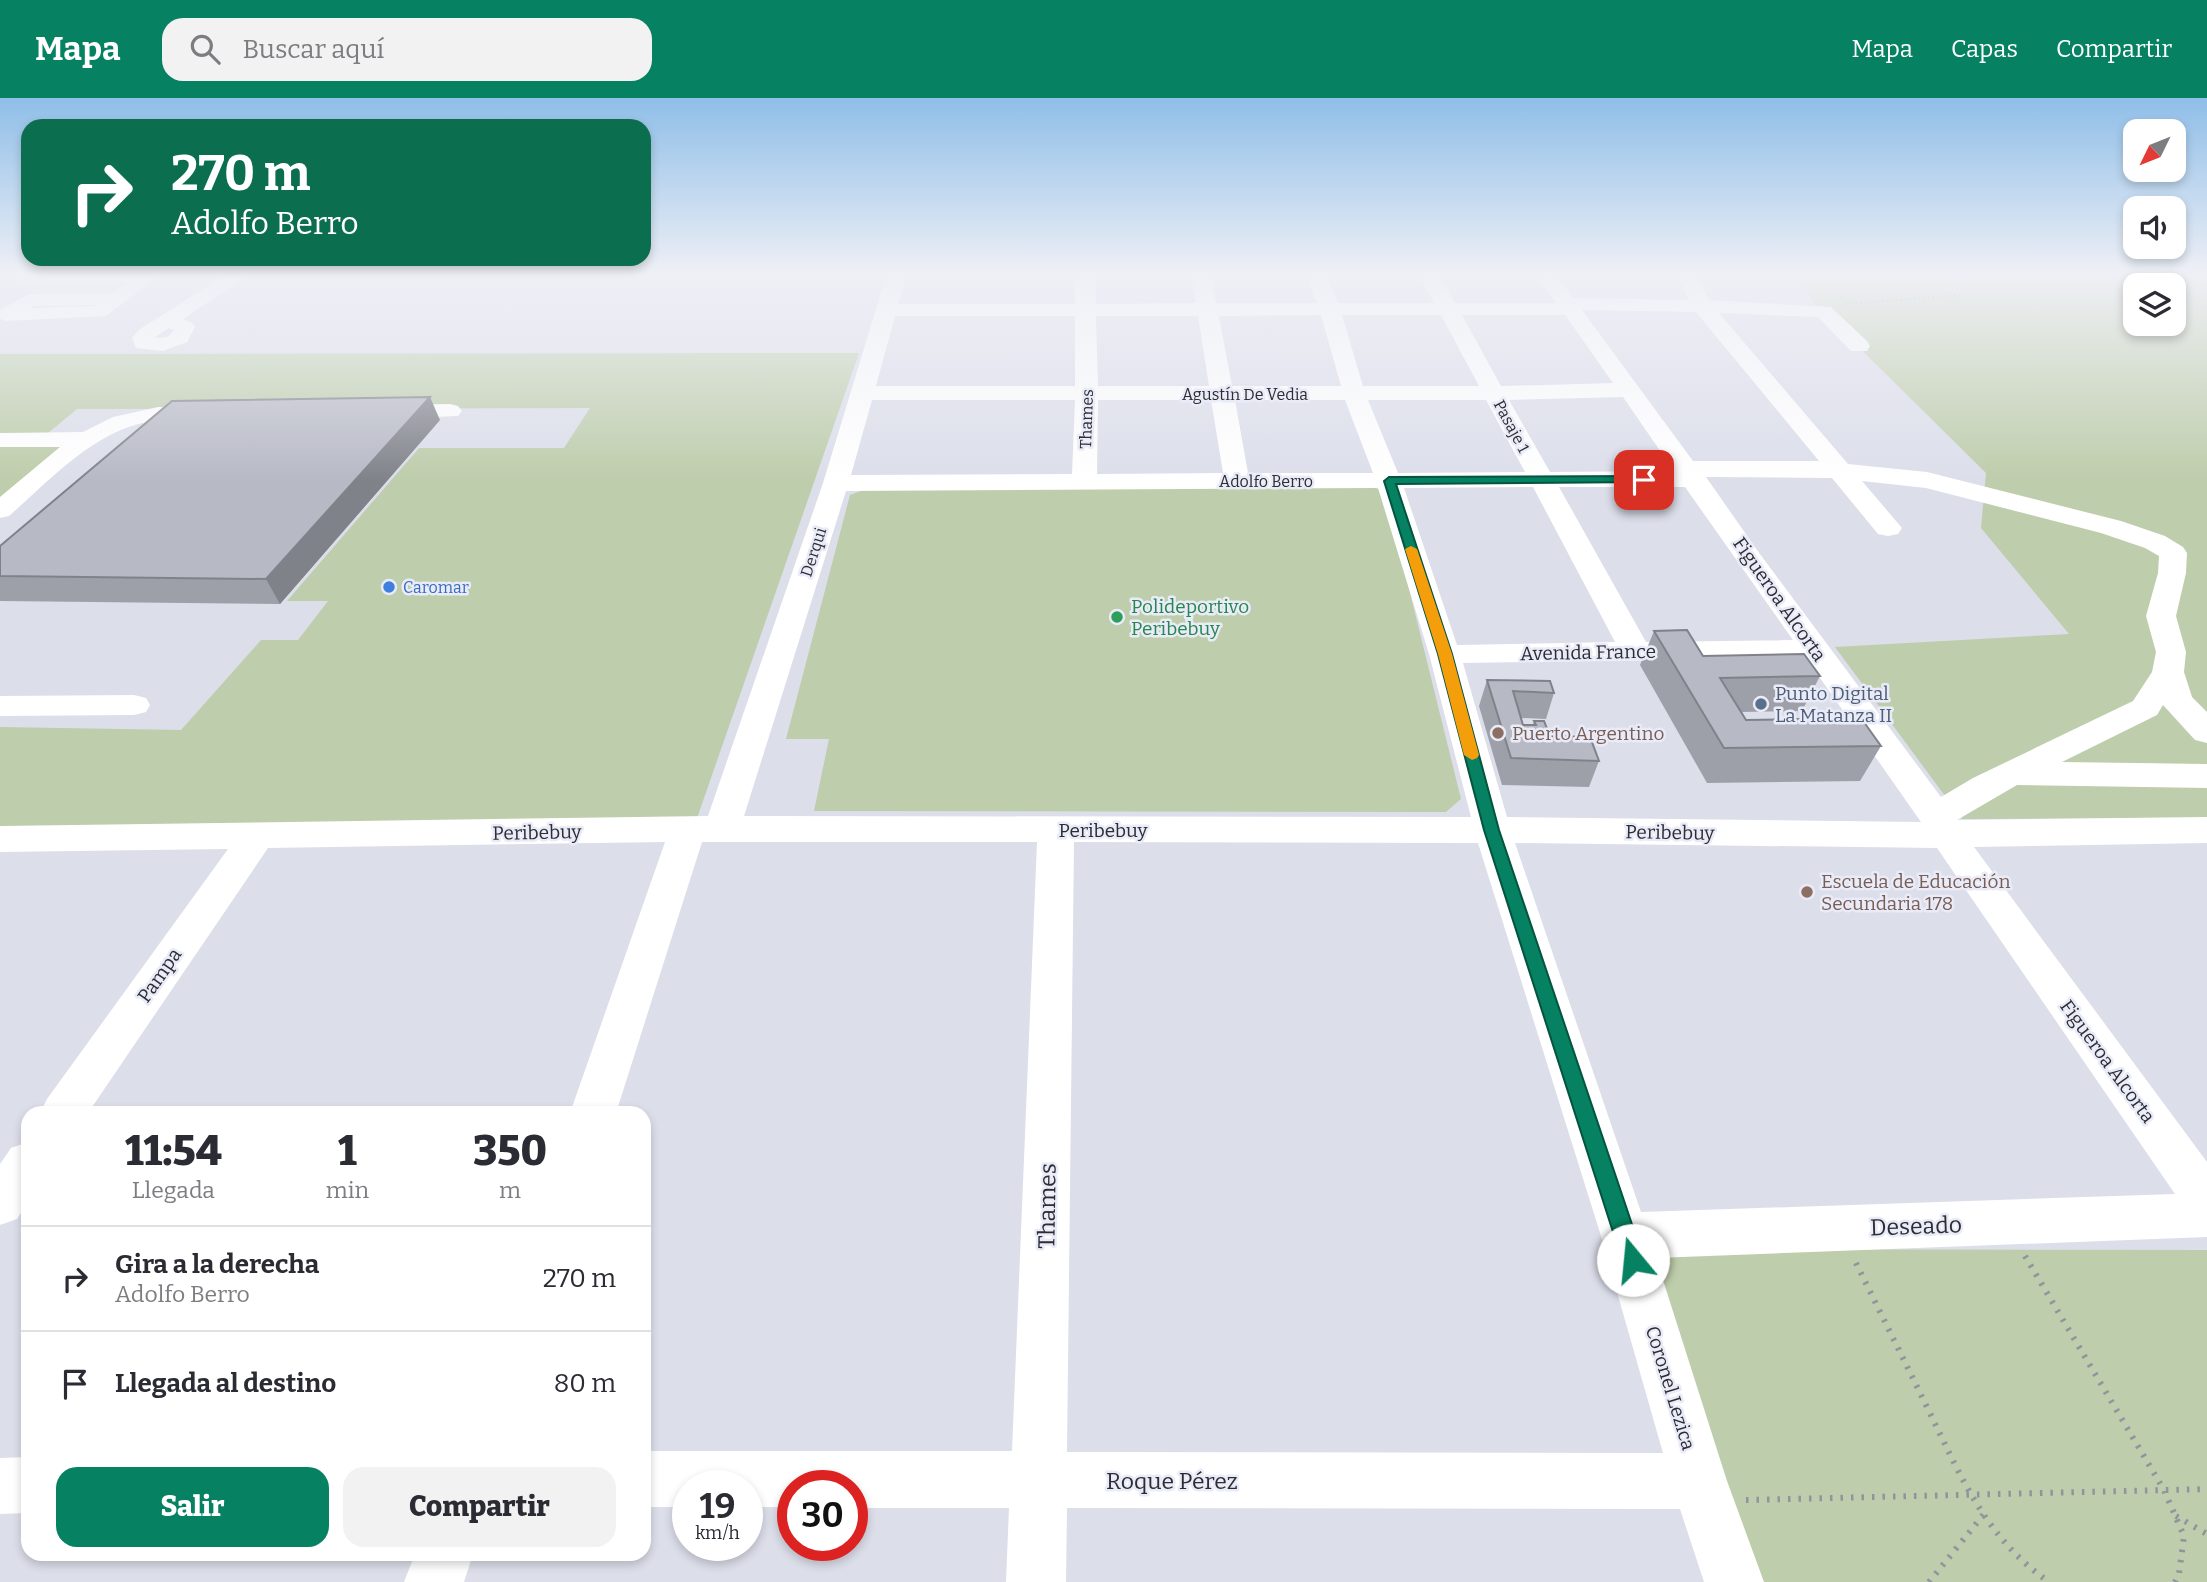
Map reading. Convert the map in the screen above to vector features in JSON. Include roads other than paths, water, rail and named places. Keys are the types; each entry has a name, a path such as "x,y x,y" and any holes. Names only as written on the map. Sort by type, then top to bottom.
{"street":[{"name":"Derqui","path":"596,1106 705,829 836,483 876,342"},
{"name":"Thames","path":"1084,482 1086,342"},
{"path":"1212,342 1237,481"},
{"name":"Coronel Lezica","path":"1339,342 1354,393 1389,481 1445,654 1492,830 1625,1236 1703,1491 1734,1582"},
{"name":"Pasaje 1","path":"1466,342 1636,652"},
{"name":"Figueroa Alcorta","path":"1595,342 1943,825 1959,854 2207,1199"},
{"path":"1733,342 1888,528"},
{"path":"1855,342 1859,346"},
{"name":"Agustín De Vedia","path":"861,393 1494,393 1630,390"},
{"path":"369,412 450,411"},
{"path":"0,510 87,439 108,428 141,417 234,414"},
{"path":"0,440 87,439"},
{"name":"Adolfo Berro","path":"836,483 1541,480 1840,470 1927,480 2111,527 2155,542 2173,553 2172,573 2161,616 2171,652 2168,672"},
{"name":"Avenida France","path":"1445,654 1815,649"},
{"path":"2168,672 2177,701 2207,732"},
{"path":"1943,825 1985,786 2145,708 2168,672"},
{"path":"0,706 134,705"},
{"path":"2016,773 2207,776"},
{"name":"Peribebuy","path":"0,839 256,838 705,829 1492,830 1943,825 2207,830"},
{"name":"Thames","path":"1036,1582 1056,831"},
{"name":"Pampa","path":"68,1106 256,838"},
{"path":"0,1203 21,1173"},
{"name":"Deseado","path":"1625,1236 2207,1215"},
{"name":"Roque Pérez","path":"651,1479 1040,1481 1703,1491"},
{"path":"0,1486 21,1485"},
{"path":"434,1582 442,1561"}],"place":[{"name":"Caromar","path":"389,587"},
{"name":"Polideportivo Peribebuy","path":"1117,617"},
{"name":"Punto Digital La Matanza II","path":"1761,704"},
{"name":"Puerto Argentino","path":"1498,733"},
{"name":"Escuela de Educación Secundaria 178","path":"1807,892"}]}
